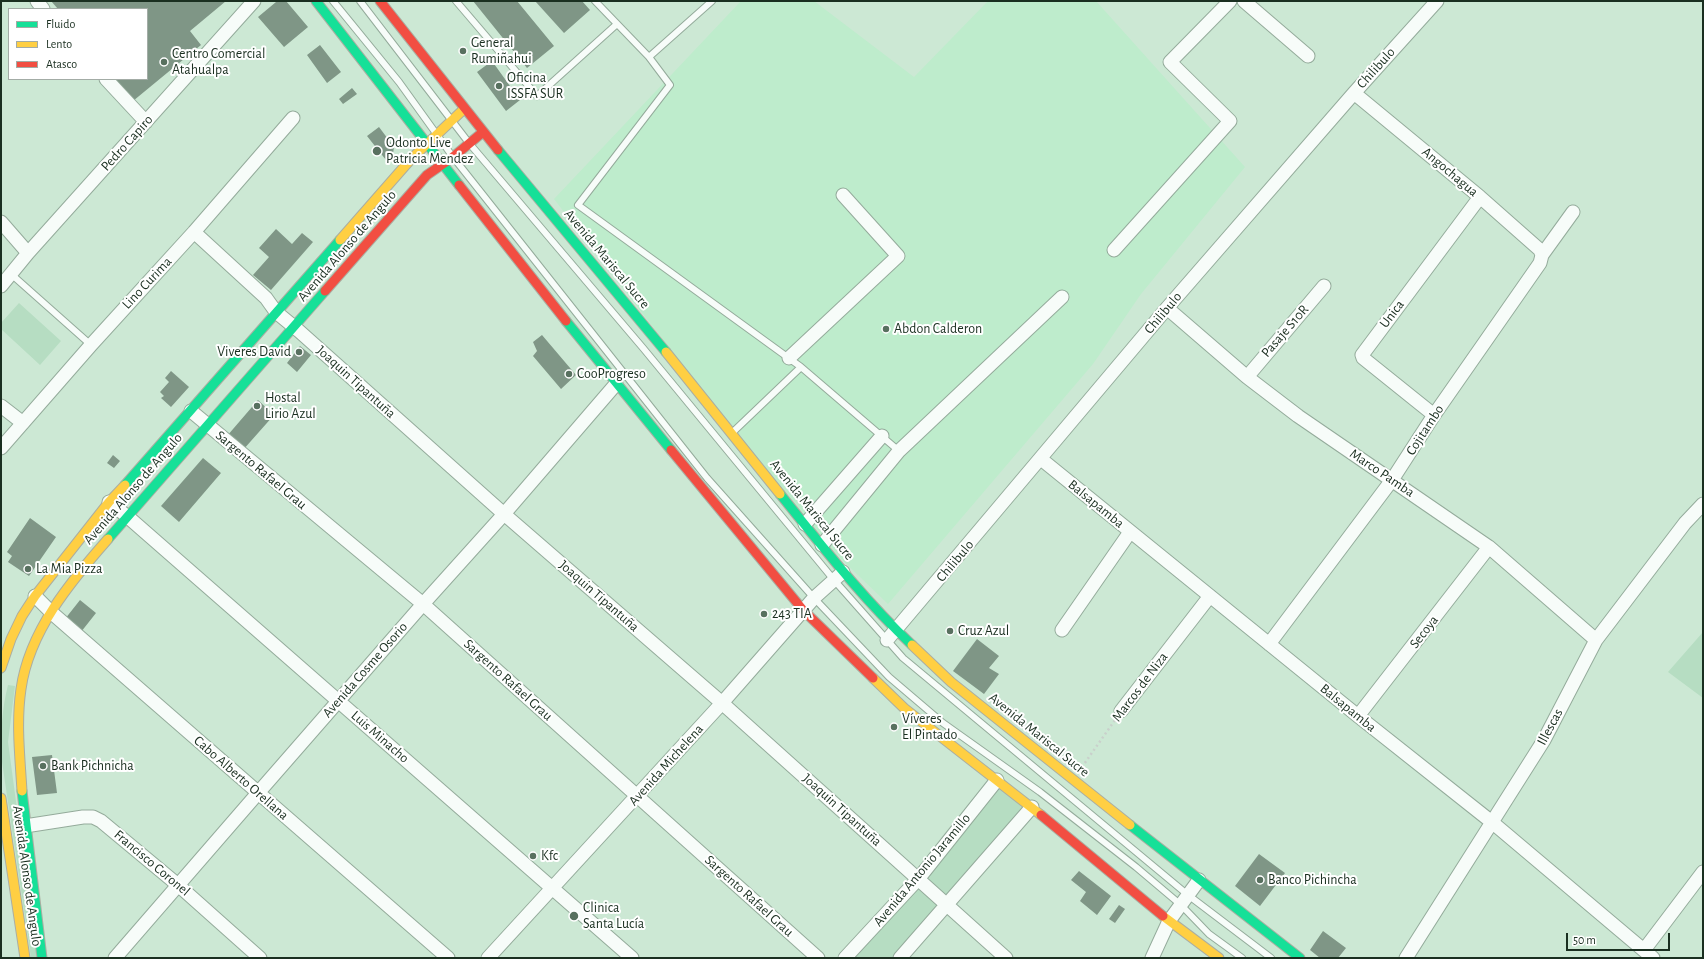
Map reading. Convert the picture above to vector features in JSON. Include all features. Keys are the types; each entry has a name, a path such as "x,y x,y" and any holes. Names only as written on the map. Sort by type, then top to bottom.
{"main road":[{"path":"316,1 616,384 803,610 904,708 1032,807 1169,921 1219,958"},
{"name":"Avenida Mariscal Sucre","path":"380,1 482,132 658,343 822,545 838,576 951,682 1073,781 1300,958"},
{"name":"Avenida Alonso de Angulo","path":"2,659 22,616 35,596 108,502 190,411 411,159 428,145 451,120 464,109"},
{"name":"Avenida Alonso de Angulo","path":"42,958 24,826 18,724 21,687 27,661 41,629 88,562 427,175 453,157 482,132"},
{"name":"Avenida Alonso de Angulo","path":"1,798 25,958"}],"street":[{"name":"Pedro Capiro","path":"1,286 28,253 254,1"},
{"path":"1114,250 1230,121 1170,62 1230,1"},
{"name":"Chilibulo","path":"886,640 1041,459 1166,308 1354,92 1437,1"},
{"path":"1254,4 1308,56"},
{"path":"107,80 146,122"},
{"name":"Angochagua","path":"1354,92 1480,197 1540,250 1542,255"},
{"name":"Lino Curima","path":"1,448 91,345 194,232 293,118"},
{"path":"789,358 898,256 843,195"},
{"name":"Unica","path":"1434,415 1363,358 1362,355 1480,197"},
{"name":"Cojitambo","path":"1269,644 1392,480 1434,415 1540,263 1542,255 1573,212"},
{"path":"1,222 28,253"},
{"name":"Joaquin Tipantuña","path":"194,232 266,298 276,312 504,514 722,703 919,878 1006,958"},
{"name":"Pasaje S10R","path":"1247,377 1324,286"},
{"path":"822,545 899,451 1062,298"},
{"name":"Marco Pamba","path":"1166,308 1247,377 1298,416 1489,547 1596,640"},
{"name":"Avenida Cosme Osorio","path":"115,958 616,384"},
{"path":"1,406 23,423"},
{"name":"Sargento Rafael Grau","path":"190,411 423,604 818,958"},
{"path":"805,524 882,436"},
{"name":"Balsapamba","path":"1041,459 1358,716 1493,823 1649,954"},
{"name":"Luis Minacho","path":"108,502 128,517 632,958"},
{"name":"Illescas","path":"1406,958 1493,823 1544,740 1596,640 1685,523 1703,504"},
{"path":"1062,630 1130,532"},
{"name":"Secoya","path":"1358,716 1489,547"},
{"name":"Avenida Michelena","path":"488,958 552,887 638,796 803,610 838,576"},
{"name":"Cabo Alberto Orellana","path":"35,596 448,958"},
{"name":"Marcos de Niza","path":"1121,711 1210,596"},
{"path":"2,659 27,661"},
{"name":"Avenida Antonio Jaramillo","path":"845,958 919,878 997,780"},
{"path":"900,958 1032,807"},
{"name":"Francisco Coronel","path":"24,826 83,817 93,817 101,821 178,885 260,958"},
{"path":"1649,954 1703,872"},
{"path":"1152,958 1169,921 1199,880"}],"lane":[{"path":"333,1 399,82 453,157 707,478 814,598 890,677 943,723 1040,792 1136,866 1271,958"},
{"path":"360,1 469,143 838,576 886,640 903,658 1185,900 1209,934 1242,958"},
{"path":"456,1 537,96 617,24"},
{"path":"595,1 649,57 670,85 578,205 801,367 899,451"},
{"path":"649,57 712,1"},
{"path":"11,274 91,345"},
{"path":"732,433 801,367"}],"path":[{"name":"Marcos de Niza","path":"1073,781 1121,711"}],"shaded area":[{"name":"Abdon Calderon","path":"741,1 814,1 914,77 988,1 1096,1 1245,167 1141,294 1093,364 888,604 805,524 554,199"},
{"path":"19,303 61,341 40,365 1,329 1,323"},
{"path":"1703,632 1703,698 1668,672"},
{"path":"8,685 15,686 8,742 37,958 31,958 1,755 2,720"},
{"path":"997,780 1032,807 900,958 845,958"}],"building":[{"name":"Centro Comercial Atahualpa","path":"51,1 226,1 190,31 201,45 133,101 116,80 148,80 148,8 57,8"},
{"path":"286,1 308,27 284,47 258,17 276,2"},
{"path":"473,1 517,1 554,46 527,68"},
{"path":"535,1 582,1 590,10 564,33"},
{"path":"320,45 341,72 327,83 307,55"},
{"name":"Oficina ISSFA SUR","path":"492,61 520,100 506,111 477,72"},
{"path":"352,88 357,94 343,104 339,99"},
{"path":"379,127 394,147 393,154 386,160 367,136"},
{"path":"276,229 292,244 302,233 313,242 271,290 253,275 269,257 259,248"},
{"path":"542,335 576,375 561,389 533,356 537,351 533,342"},
{"path":"300,346 311,355 297,372 287,363"},
{"path":"171,371 189,387 171,407 161,398 164,396 160,392 169,382 165,378"},
{"path":"258,400 274,415 243,450 227,436"},
{"path":"113,455 120,461 114,468 107,463"},
{"path":"203,458 221,473 179,522 161,506"},
{"path":"30,518 56,537 29,576 8,562 12,556 7,552"},
{"path":"80,600 96,613 81,632 65,619"},
{"path":"977,639 999,656 989,668 999,674 984,694 953,671"},
{"path":"52,755 57,793 37,795 32,757"},
{"name":"Banco Pichincha","path":"1259,854 1285,873 1260,906 1235,886"},
{"path":"1079,871 1111,896 1097,915 1080,901 1086,892 1071,880"},
{"path":"1119,905 1125,909 1115,923 1109,919"},
{"path":"1323,931 1346,948 1338,958 1320,958 1310,950"}],"traffic: fast":[{"path":"316,1 459,185"},
{"path":"498,150 666,352"},
{"path":"125,485 340,240"},
{"path":"108,539 325,291"},
{"path":"566,321 671,450"},
{"path":"780,494 860,591 912,645"},
{"path":"22,791 42,958"},
{"path":"1130,825 1300,958"}],"traffic: slow":[{"path":"340,240 411,159 464,109"},
{"path":"666,352 780,494"},
{"path":"1,668 11,639 22,616 35,596 109,502 125,485"},
{"path":"22,791 19,714 21,689 33,647 42,627 66,590 108,539"},
{"path":"912,645 951,682 1130,825"},
{"path":"873,678 904,708 1041,815"},
{"path":"1,798 25,958"},
{"path":"1163,916 1219,958"}],"traffic: jam":[{"path":"380,1 498,150"},
{"path":"325,291 427,175 453,157 483,132"},
{"path":"459,185 566,321"},
{"path":"671,450 803,610 873,678"},
{"path":"1041,815 1163,916"}],"place":[{"name":"General Rumiñahui","path":"463,51"},
{"name":"Centro Comercial Atahualpa","path":"164,62"},
{"name":"Oficina ISSFA SUR","path":"499,86"},
{"name":"Odonto Live Patricia Mendez","path":"377,151"},
{"name":"Abdon Calderon","path":"886,329"},
{"name":"Viveres David","path":"299,352"},
{"name":"CooProgreso","path":"569,374"},
{"name":"Hostal Lirio Azul","path":"257,406"},
{"name":"La Mia Pizza","path":"28,569"},
{"name":"243 TIA","path":"764,614"},
{"name":"Cruz Azul","path":"950,631"},
{"name":"Víveres El Pintado","path":"894,727"},
{"name":"Bank Pichnicha","path":"43,766"},
{"name":"Kfc","path":"533,856"},
{"name":"Banco Pichincha","path":"1260,880"},
{"name":"Clinica Santa Lucía","path":"574,916"}]}
